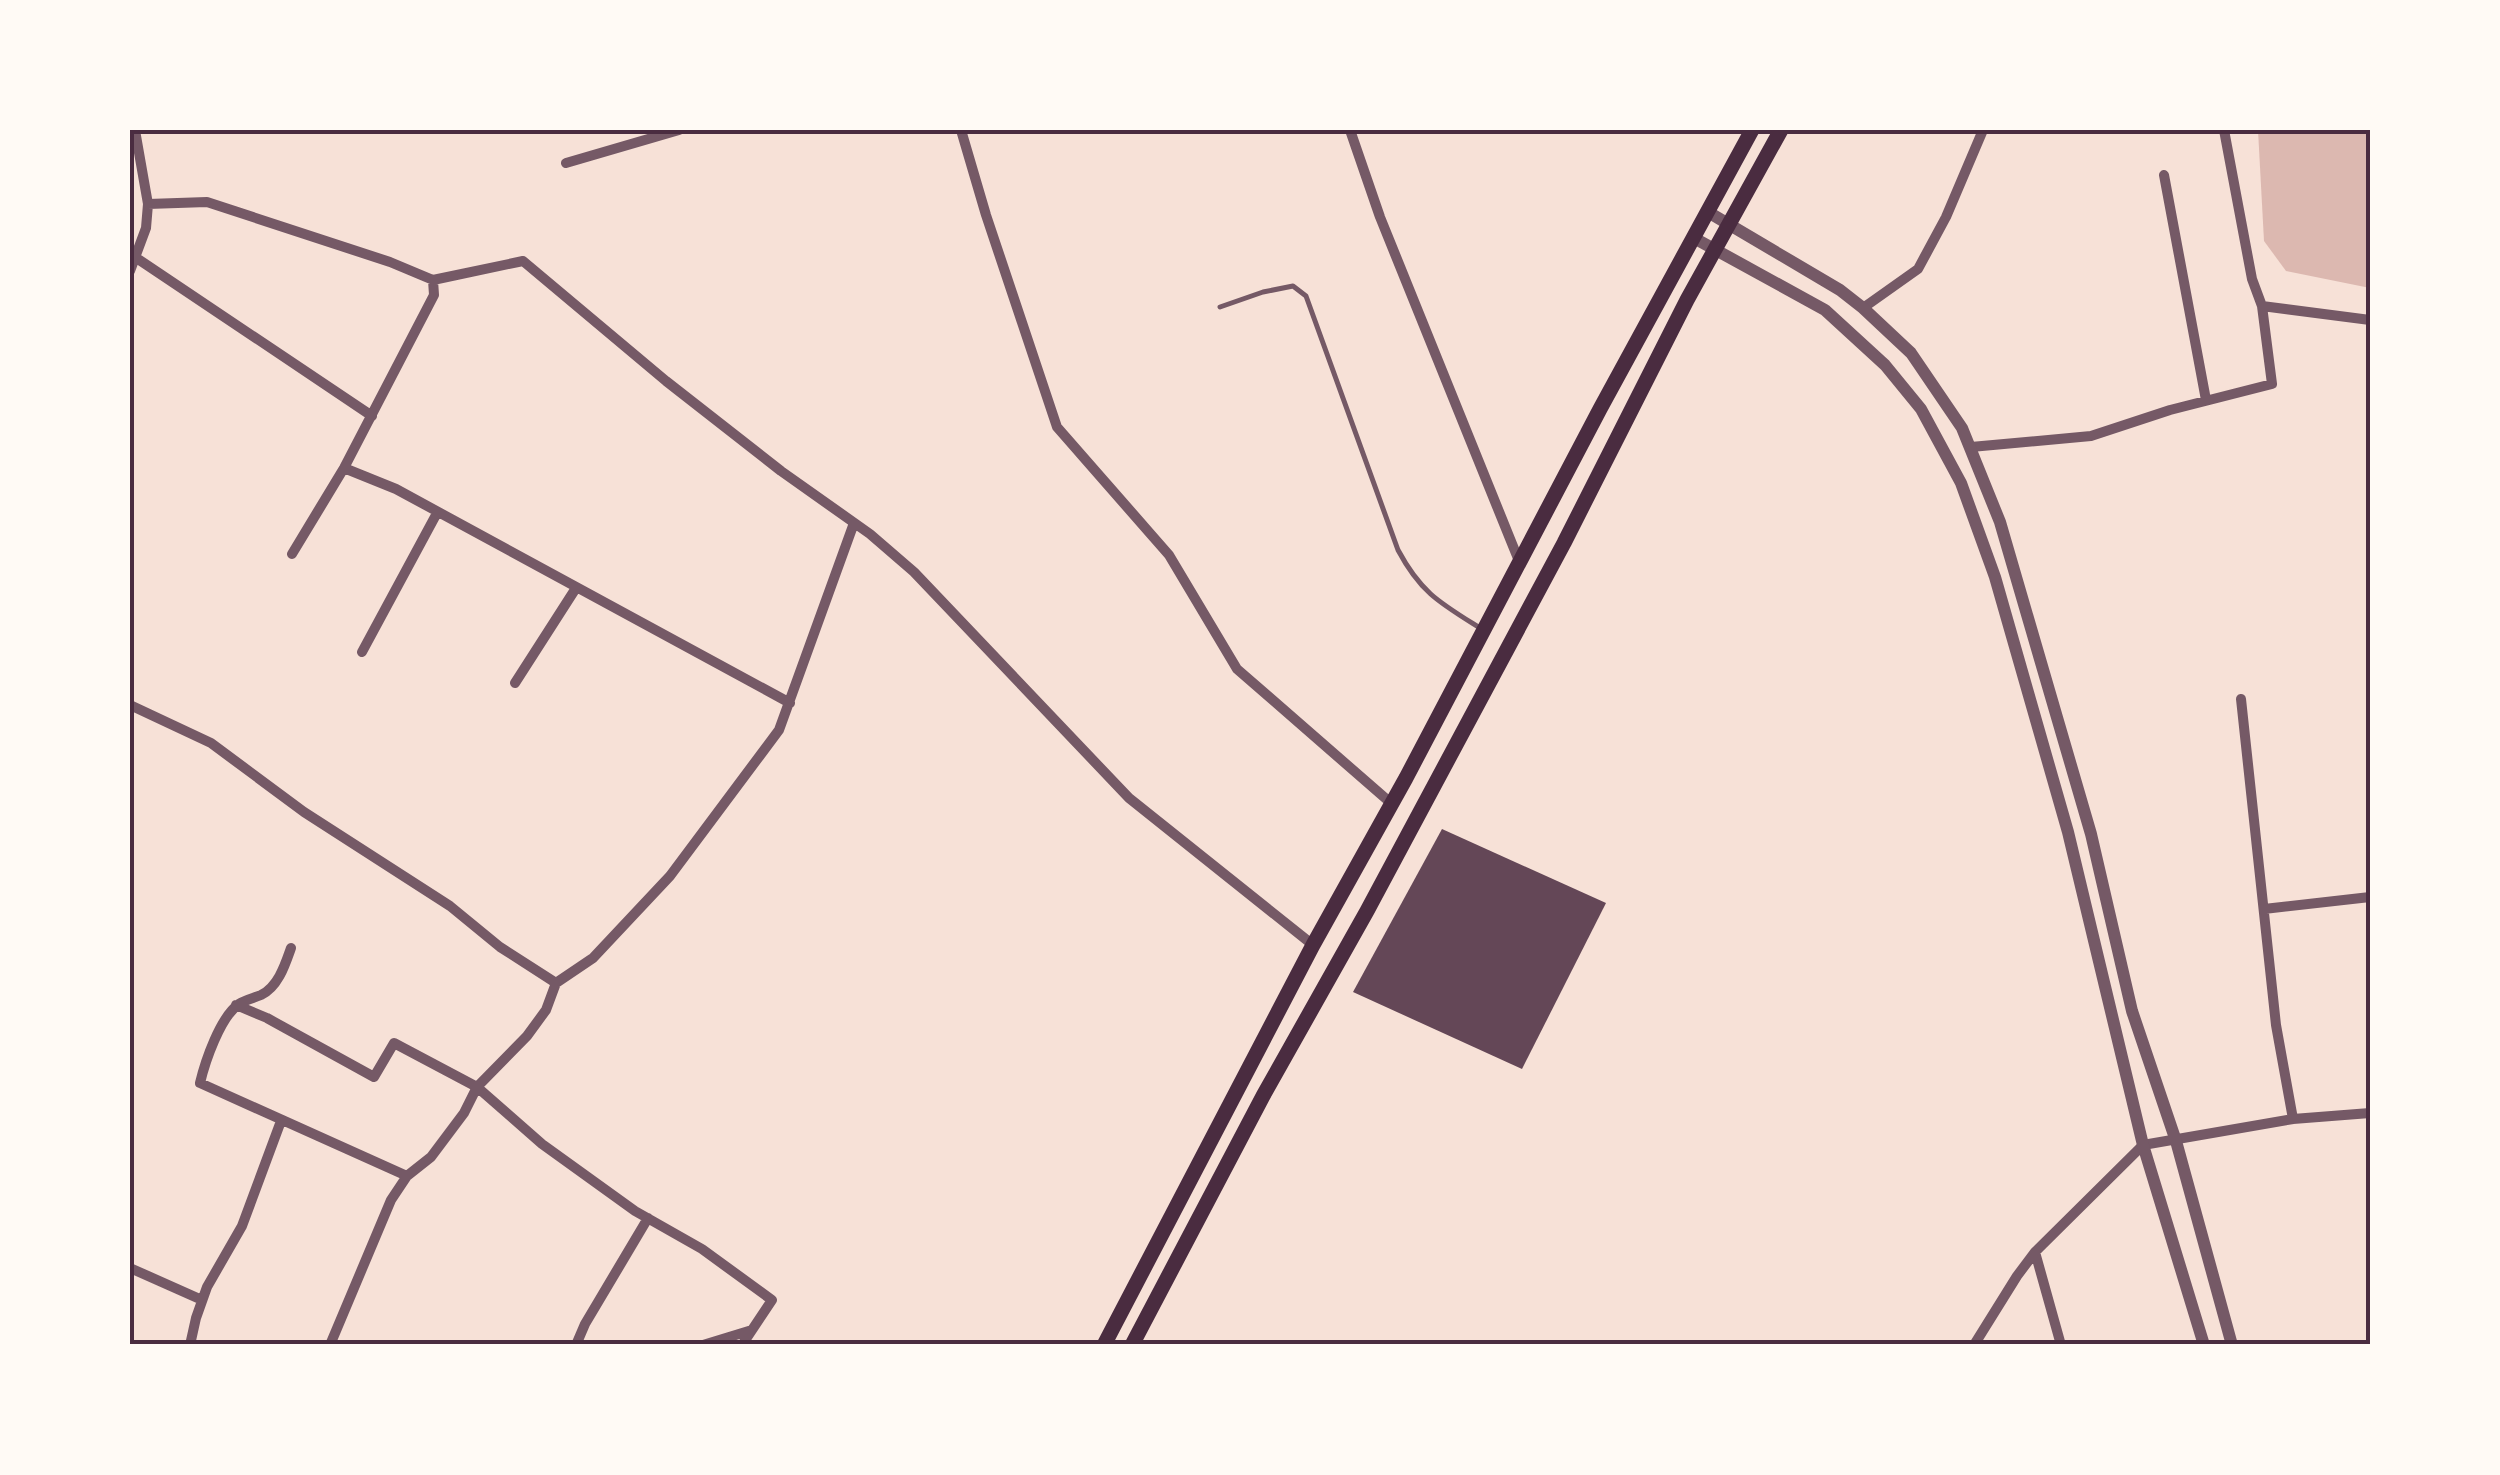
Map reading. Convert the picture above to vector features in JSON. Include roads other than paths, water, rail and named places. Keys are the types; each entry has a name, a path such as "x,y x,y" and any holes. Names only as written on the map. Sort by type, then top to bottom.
{"main road":[{"path":"1104,1345 1313,945 1752,130"},
{"path":"1132,1345 1564,543 1780,130"}],"street":[{"path":"130,270 146,228 148,204 135,130"},
{"path":"566,163 679,130"},
{"path":"961,130 1057,426 1169,555 1237,669 1392,804"},
{"path":"1350,130 1380,217 1519,561"},
{"path":"1863,308 1918,269 1946,217 1983,130"},
{"path":"1971,447 2092,436 2272,384 2262,306 2252,279 2224,130"},
{"path":"2164,175 2206,400"},
{"path":"148,204 207,202 433,280 522,261 666,381 854,522 914,572 1040,700 1129,798 1313,945"},
{"path":"1708,212 1840,290 1863,308 1928,374 1971,447 2000,522 2090,834 2132,1011 2176,1142 2232,1345"},
{"path":"1694,238 1825,310 1886,365 1921,409 1962,483 1990,561 2068,832 2143,1145 2204,1345"},
{"path":"135,258 372,416"},
{"path":"292,554 344,468 434,296 433,280"},
{"path":"2262,306 2370,320"},
{"path":"344,468 396,489 790,703"},
{"path":"362,652 437,513"},
{"path":"330,1345 392,1200 408,1176 431,1157 478,1087 527,1036 546,1010 556,982 593,958 670,876 779,730 854,522"},
{"path":"514,683 576,588"},
{"path":"2241,699 2276,1025 2292,1120"},
{"path":"130,705 211,743 304,812 450,906 500,947 556,982"},
{"path":"2264,908 2370,897"},
{"path":"291,948 284,970 267,993 236,1005 206,1058 200,1083 408,1176"},
{"path":"236,1005 268,1018 374,1077 394,1043 478,1087 542,1144 648,1218 702,1248 772,1300 742,1345"},
{"path":"1974,1345 2035,1252 2143,1145 2292,1120 2370,1113"},
{"path":"190,1345 202,1300 242,1226 282,1122"},
{"path":"576,1345 584,1324 648,1218"},
{"path":"2035,1252 2061,1345"},
{"path":"130,1268 202,1300"},
{"path":"703,1345 752,1330"}],"lane":[{"path":"1220,308 1280,287 1293,286 1306,296 1406,564 1427,594 1483,630"}]}
